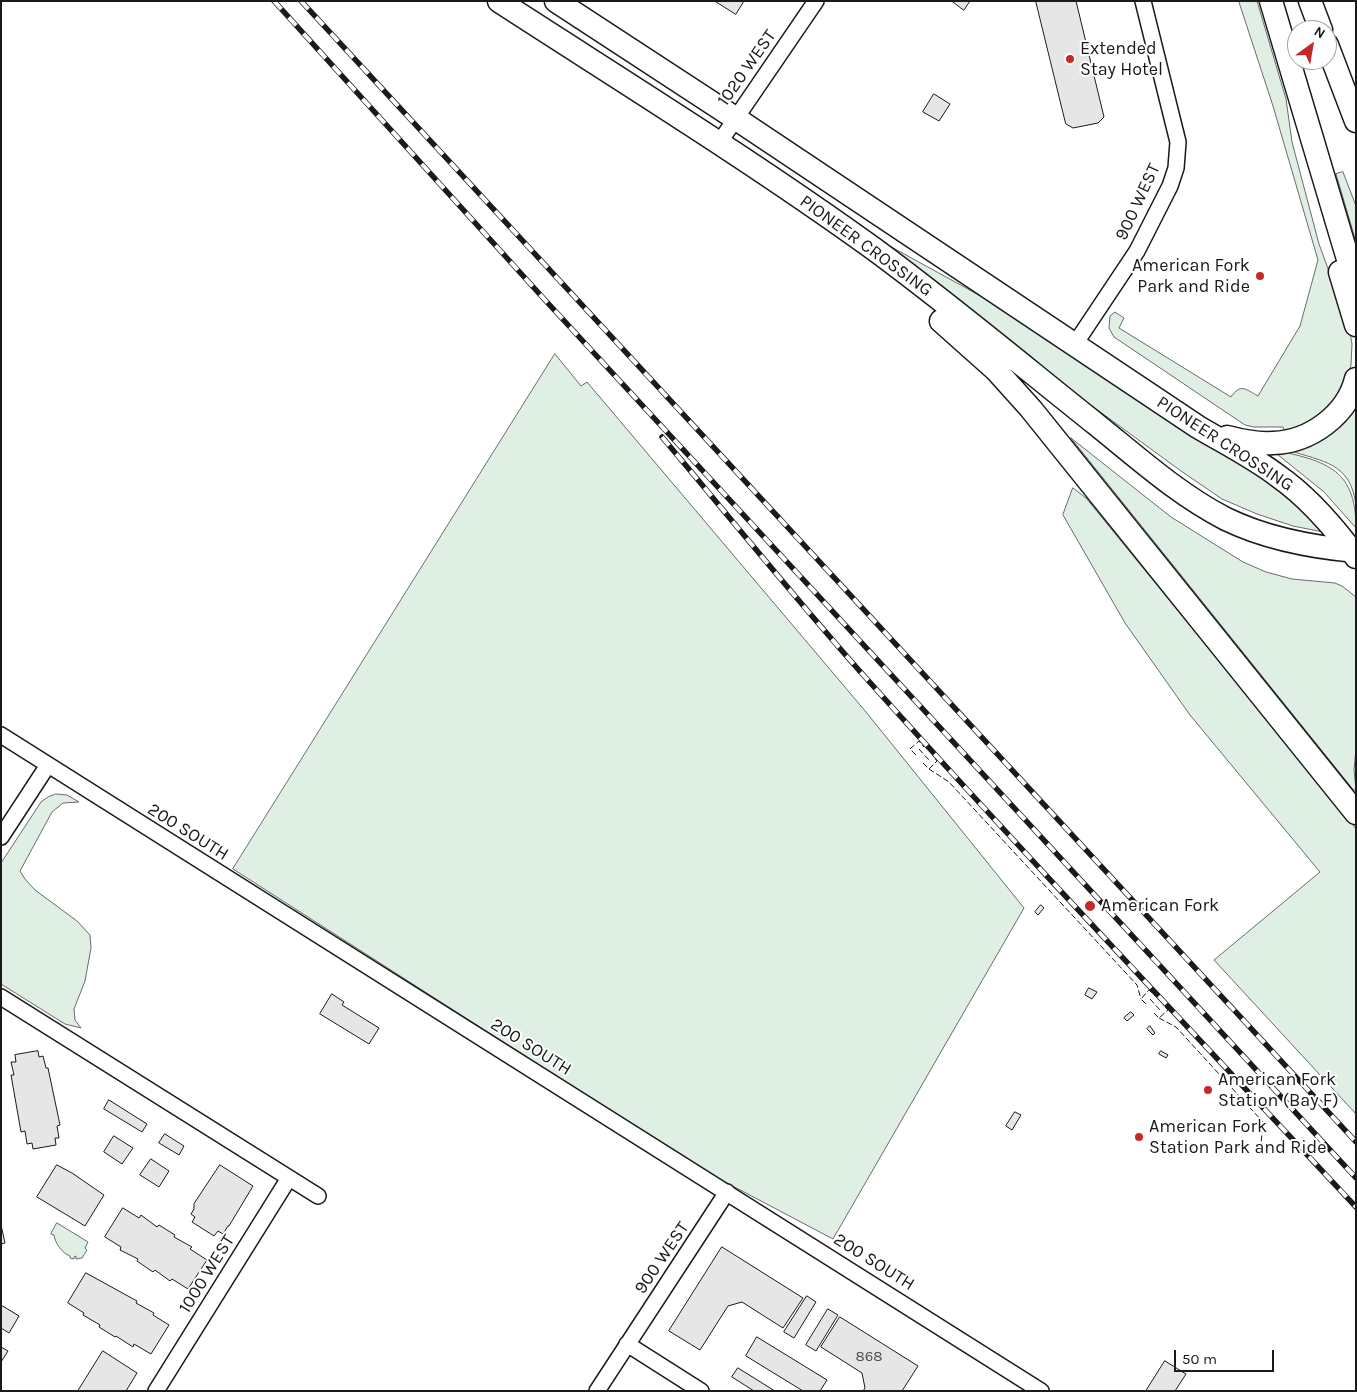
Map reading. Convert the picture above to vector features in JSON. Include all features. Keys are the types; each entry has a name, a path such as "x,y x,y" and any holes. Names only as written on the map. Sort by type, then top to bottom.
{"highway":[{"name":"PIONEER CROSSING","path":"499,1 719,143 836,222 905,272 1114,440 1194,500 1227,519 1274,537 1316,547 1354,553"},
{"name":"PIONEER CROSSING","path":"556,1 1198,427 1252,458 1295,489 1318,511 1354,553"},
{"path":"1271,1 1356,286"},
{"path":"1310,1 1317,20"},
{"path":"1337,70 1356,121"},
{"path":"719,143 735,165 756,184 833,237 895,283 965,341 1011,386 1356,813"},
{"path":"1316,154 1318,193 1356,325"},
{"path":"1198,427 1229,438 1261,443 1286,442 1298,439 1317,430 1335,415 1350,395 1356,379"}],"street":[{"name":"900 WEST","path":"1074,344 1137,250 1170,186 1176,168 1178,142 1143,1"},
{"name":"1020 WEST","path":"719,143 811,7"},
{"name":"200 SOUTH","path":"1,735 1041,1391"},
{"path":"1,837 48,765"},
{"path":"1,997 318,1196"},
{"name":"1000 WEST","path":"156,1391 289,1178"},
{"name":"900 WEST","path":"597,1391 727,1192"},
{"path":"627,1344 701,1391"}],"green space":[{"path":"1239,1 1257,1 1286,99 1292,142 1319,244 1349,326 1352,344 1351,365 1347,380 1337,399 1306,425 1285,432 1283,427 1254,427 1245,425 1114,337 1109,328 1110,316 1115,312 1124,318 1119,328 1231,397 1241,389 1258,396 1300,326 1318,260 1273,106"},
{"path":"1343,172 1356,206 1356,242 1336,174"},
{"path":"886,244 1037,327 1278,489 1323,532 1293,526 1257,514 1222,499 1036,365"},
{"path":"555,354 581,386 587,382 866,712 1024,908 833,1239 708,1173 233,869"},
{"path":"1356,395 1356,506 1353,491 1342,472 1324,461 1288,450"},
{"path":"1071,438 1171,517 1243,562 1266,572 1292,579 1335,583 1356,597 1356,749 1354,770 1356,789 1354,790"},
{"path":"1271,449 1321,463 1343,479 1350,491 1356,528 1324,492"},
{"path":"1073,488 1086,498 1356,829 1356,1114 1214,960 1320,872 1190,715 1125,623 1063,515"},
{"path":"56,794 67,795 79,802 63,803 52,812 20,871 35,890 77,921 90,935 91,948 85,981 74,1009 75,1020 81,1028 65,1024 1,984 1,863 41,802"},
{"path":"57,1223 88,1242 85,1248 87,1250 82,1258 76,1259 76,1256 74,1259 70,1258 59,1247 54,1235 51,1234"}],"building":[{"path":"715,1 744,1 736,14"},
{"path":"952,1 970,1 964,10"},
{"name":"Extended Stay Hotel","path":"1036,1 1076,1 1104,117 1098,123 1073,128 1066,124"},
{"path":"934,94 950,104 939,121 923,112"},
{"path":"1041,905 1044,908 1038,915 1035,912"},
{"path":"1089,988 1097,992 1092,999 1085,995"},
{"path":"332,994 344,1002 342,1005 379,1028 369,1044 320,1014"},
{"path":"1131,1012 1134,1015 1127,1021 1124,1018"},
{"path":"1150,1026 1155,1033 1153,1035 1147,1029"},
{"path":"38,1051 39,1057 43,1056 46,1068 48,1068 60,1125 57,1126 59,1138 55,1138 56,1145 33,1149 32,1143 27,1144 25,1131 21,1132 11,1075 14,1075 11,1062 16,1062 15,1055"},
{"path":"1161,1051 1168,1055 1166,1058 1159,1054"},
{"path":"109,1100 147,1124 142,1132 104,1109"},
{"path":"1015,1112 1021,1115 1012,1130 1006,1126"},
{"path":"165,1134 184,1146 179,1155 159,1143"},
{"path":"114,1136 133,1148 122,1164 104,1152"},
{"path":"151,1159 169,1171 159,1187 140,1175"},
{"path":"57,1165 104,1195 85,1226 37,1197"},
{"path":"220,1165 253,1186 223,1234 218,1231 214,1236 192,1222 195,1217 191,1214 194,1204"},
{"path":"123,1208 139,1218 141,1215 157,1227 159,1225 175,1235 174,1237 192,1247 190,1249 207,1260 188,1289 172,1279 170,1281 155,1270 153,1272 137,1261 138,1259 120,1250 121,1247 105,1237"},
{"path":"1,1225 5,1243 1,1244"},
{"path":"722,1247 803,1298 783,1328 742,1302 728,1306 700,1350 669,1331"},
{"path":"86,1273 137,1301 136,1303 154,1313 153,1315 169,1325 151,1354 134,1344 133,1347 115,1337 68,1303"},
{"path":"807,1296 816,1302 794,1338 784,1332"},
{"path":"1,1305 19,1316 9,1333 1,1328"},
{"path":"828,1309 838,1315 816,1351 806,1345"},
{"path":"840,1317 918,1366 902,1391 863,1391 865,1388 862,1373 821,1347"},
{"path":"757,1337 827,1380 820,1391 803,1391 746,1356"},
{"path":"1,1347 8,1351 1,1362"},
{"path":"103,1351 137,1373 126,1391 78,1391"},
{"path":"1165,1361 1186,1374 1175,1391 1146,1391"},
{"path":"738,1368 775,1391 754,1391 732,1377"}],"railway":[{"path":"274,1 545,300 1356,1178"},
{"path":"301,1 1356,1142"},
{"path":"662,437 783,582 918,736 1356,1207"}],"fence":[{"path":"916,755 910,749 919,741 924,747"},
{"path":"919,749 929,760"},
{"path":"923,763 929,769 937,761 933,756"},
{"path":"929,769 949,782 1137,985 1141,999"},
{"path":"1146,1004 1141,999 1149,990 1155,996"},
{"path":"1150,999 1160,1010"},
{"path":"1154,1013 1159,1018 1168,1010 1163,1005"},
{"path":"1159,1018 1176,1027 1263,1122 1260,1155"}],"place":[{"name":"Extended Stay Hotel","path":"1070,59"},
{"name":"American Fork Park and Ride","path":"1260,276"},
{"name":"American Fork","path":"1090,906"},
{"name":"American Fork Station (Bay F)","path":"1208,1090"},
{"name":"American Fork Station Park and Ride","path":"1139,1137"}]}
